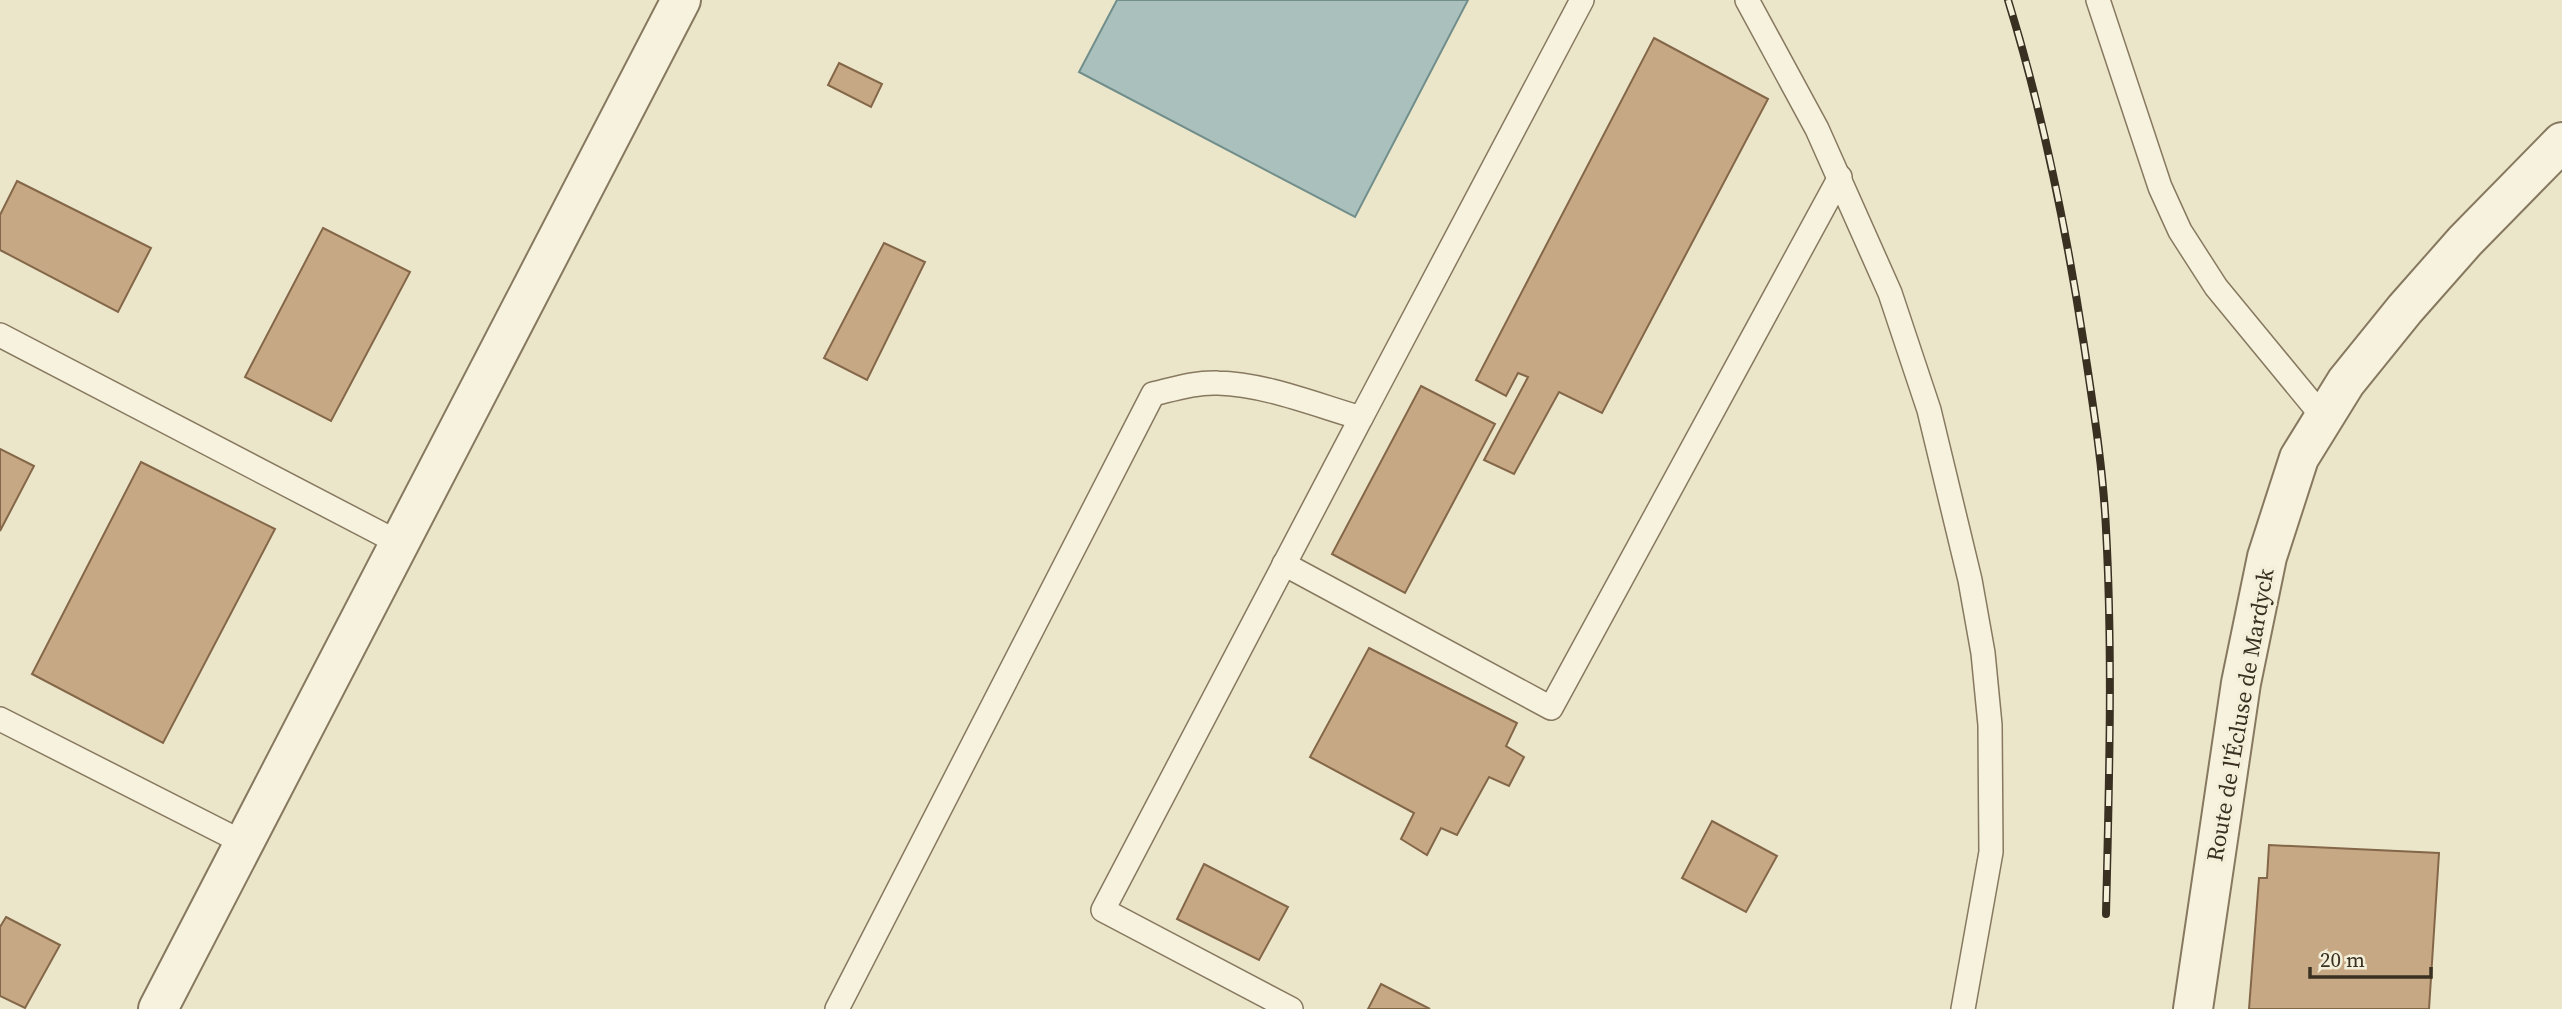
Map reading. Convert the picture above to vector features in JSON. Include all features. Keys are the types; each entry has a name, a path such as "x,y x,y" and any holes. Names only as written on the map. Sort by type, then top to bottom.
{"street":[{"path":"158,1009 681,0"},
{"name":"Route de l'Écluse de Mardyck","path":"2193,1009 2241,683 2267,557 2300,458 2323,417 2359,366 2425,285 2562,142"}],"lane":[{"path":"1291,1009 1103,911 1582,0"},
{"path":"1747,0 1812,118 1890,293 1929,410 1968,569 1983,653 1990,725 1991,852 1963,1009"},
{"path":"2098,0 2160,187 2180,231 2216,287 2323,417"},
{"path":"1284,564 1551,708 1840,177"},
{"path":"0,335 400,543"},
{"path":"837,1009 1153,394 1200,383 1218,383 1256,388 1361,418"},
{"path":"0,719 244,843"}],"water":[{"path":"1117,0 1468,0 1355,217 1079,72"}],"building":[{"path":"1654,38 1768,99 1602,413 1559,392 1514,474 1484,460 1528,377 1518,373 1506,396 1476,380"},
{"path":"839,63 882,84 871,107 828,85"},
{"path":"17,181 151,248 118,312 0,250 0,215"},
{"path":"323,228 410,272 331,421 245,377"},
{"path":"884,243 925,262 867,380 824,358"},
{"path":"1421,386 1495,424 1405,593 1332,554"},
{"path":"0,449 34,466 0,531"},
{"path":"141,462 275,529 163,743 32,674"},
{"path":"1369,648 1517,723 1506,746 1524,757 1509,786 1489,777 1457,835 1441,828 1427,855 1401,839 1414,813 1310,757"},
{"path":"1712,821 1777,856 1746,912 1682,878"},
{"path":"2269,845 2439,853 2429,1009 2249,1009 2259,878 2267,878"},
{"path":"1204,864 1288,907 1259,960 1177,919"},
{"path":"6,917 60,945 25,1008 0,996 0,927"},
{"path":"1381,984 1430,1009 1368,1009"}],"railway":[{"path":"2008,0 2043,128 2061,214 2084,345 2105,506 2110,722 2106,914"}]}
